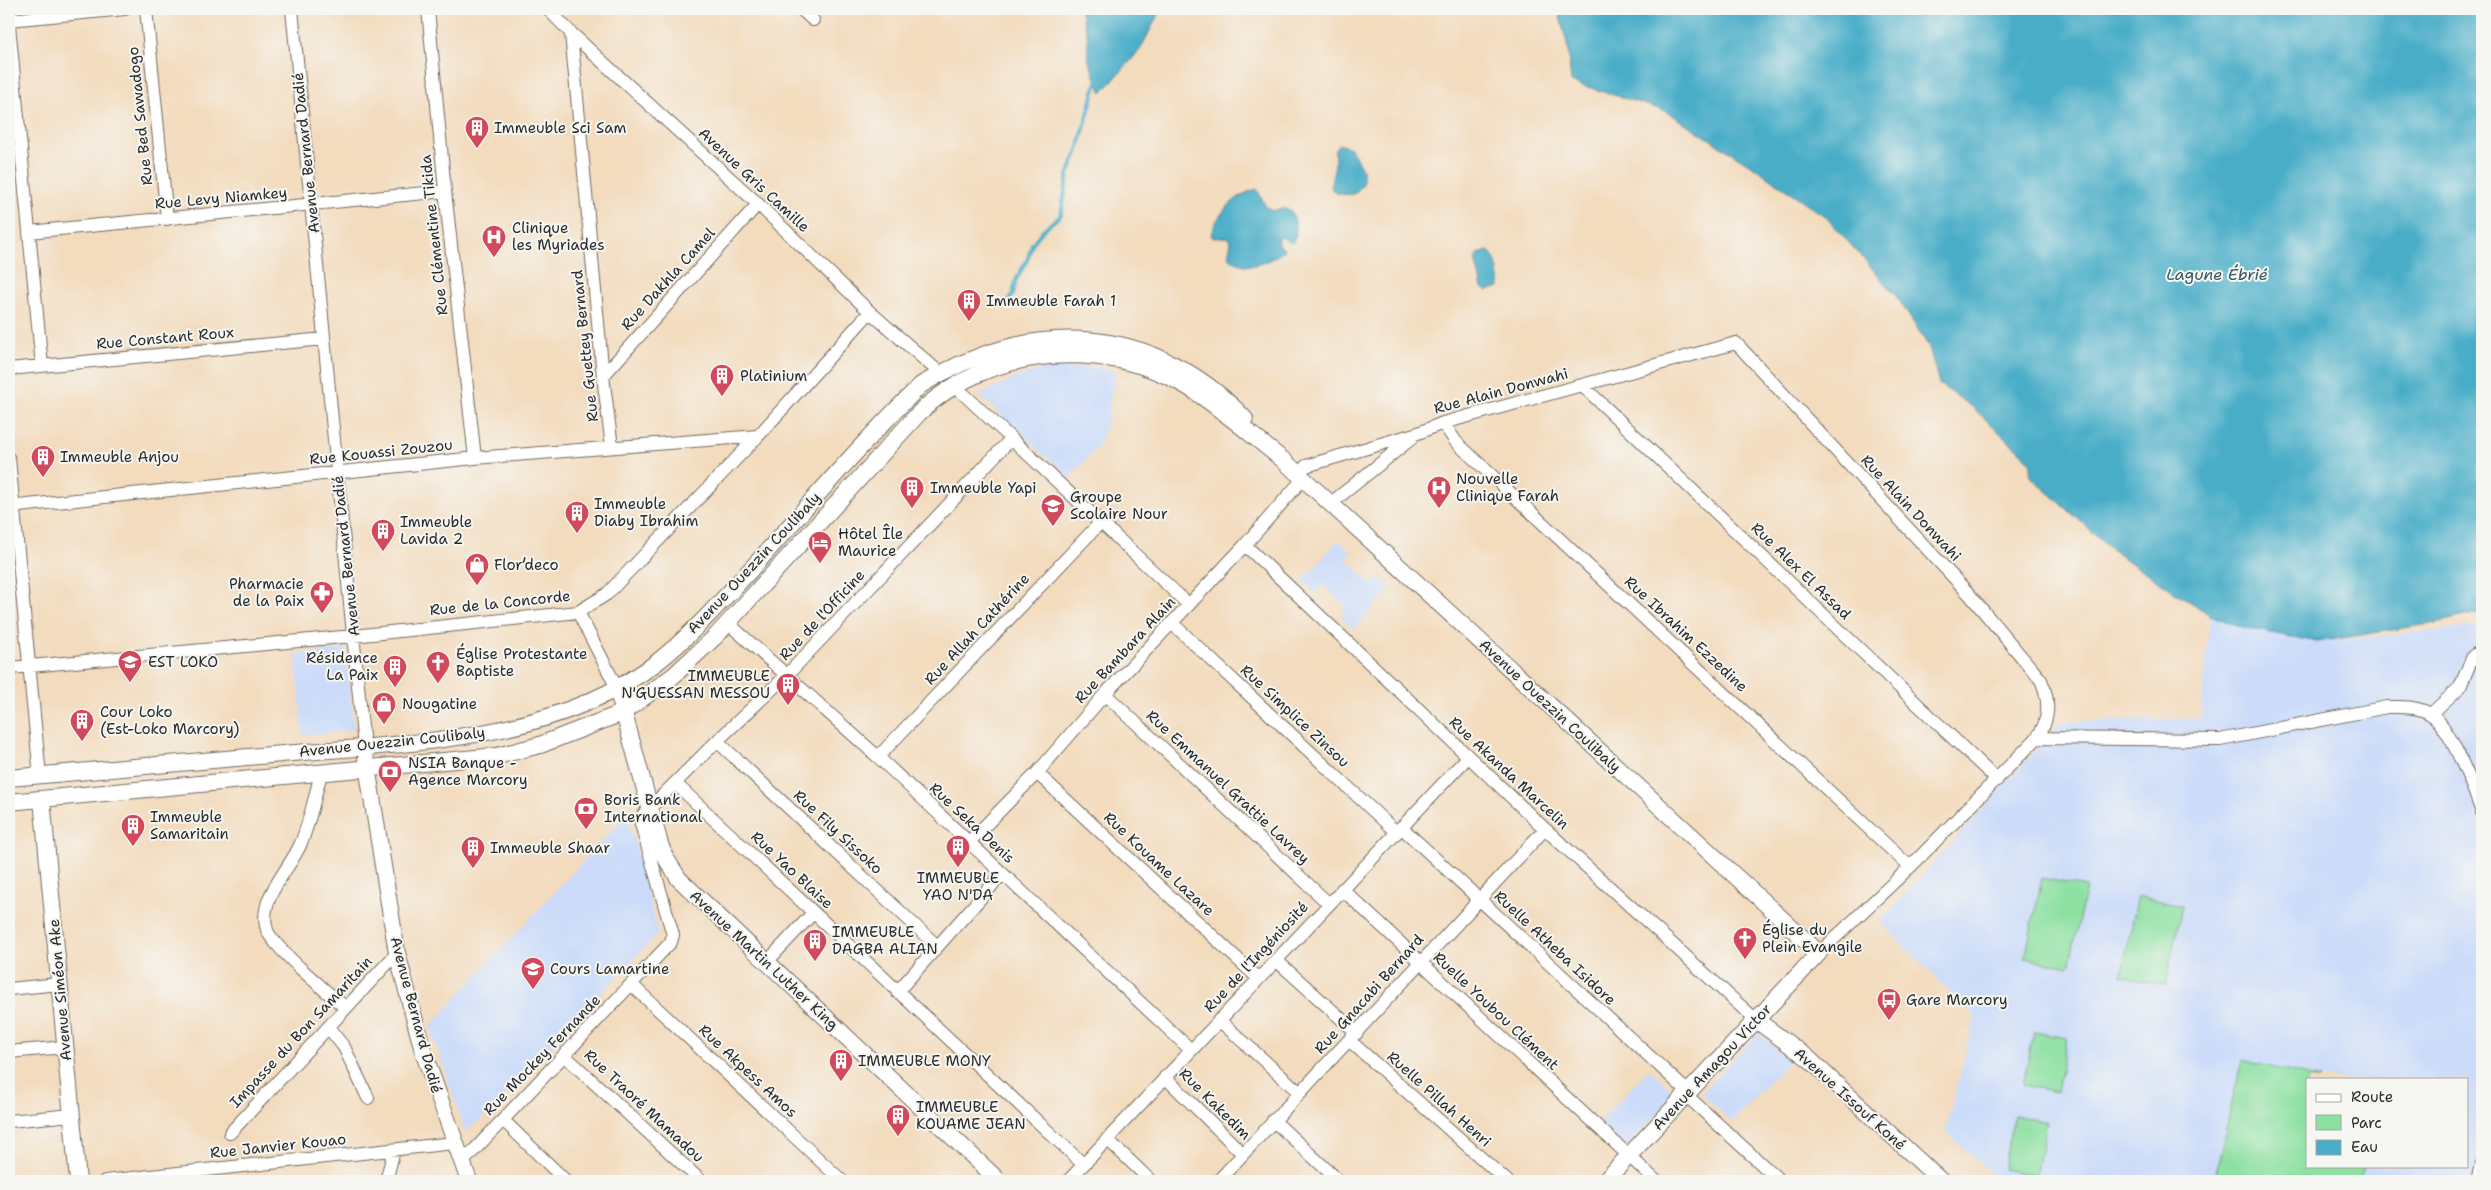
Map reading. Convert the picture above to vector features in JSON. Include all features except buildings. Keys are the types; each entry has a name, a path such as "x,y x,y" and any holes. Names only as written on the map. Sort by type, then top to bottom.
{"street":[{"path":"9,20 125,9"},
{"name":"Rue Bed Sawadogo","path":"146,9 167,219"},
{"name":"Avenue Bernard Dadié","path":"292,9 367,769 397,954 423,1051 469,1181"},
{"name":"Rue Clémentine Tikida","path":"428,9 445,191 475,458"},
{"name":"Avenue Gris Camille","path":"548,9 758,204 870,312 940,373"},
{"path":"801,9 813,20"},
{"path":"9,25 42,366"},
{"name":"Rue Guettey Bernard","path":"572,33 603,376 612,447"},
{"name":"Rue Levy Niamkey","path":"29,232 311,206 445,191"},
{"name":"Rue Dakhla Camel","path":"603,376 758,204"},
{"name":"Rue de la Concorde","path":"9,668 353,636 578,612 607,594 758,436 870,312"},
{"name":"Rue Constant Roux","path":"9,369 324,339"},
{"name":"Avenue Ouezzin Coulibaly","path":"9,778 364,746 490,732 534,722 573,708 617,688 656,663 703,621 904,401 921,385 940,373 991,351 1027,342 1062,339 1094,341 1131,348 1168,360 1195,375 1227,400 1282,459 1330,504 1823,948"},
{"name":"Rue Alain Donwahi","path":"1300,476 1306,466 1418,433 1443,422 1583,386 1736,342 1969,594 2041,680 2049,697 2048,718 2037,738 1910,867 1823,948"},
{"name":"Avenue Ouezzin Coulibaly","path":"9,802 497,756 540,745 622,713 673,676 728,622 919,413 935,398 954,385 996,366 1029,358 1092,356 1128,362 1161,374 1188,387 1282,459"},
{"path":"954,385 1189,605"},
{"name":"Rue Alex El Assad","path":"1583,386 1997,780"},
{"name":"Rue Ibrahim Ezzedine","path":"1443,422 1456,442 1910,867"},
{"name":"Rue Alain Donwahi","path":"1330,504 1418,433"},
{"name":"Rue Kouassi Zouzou","path":"11,507 338,474 475,458 758,436"},
{"name":"Rue de l'Officine","path":"650,808 717,741 788,675 1011,439"},
{"path":"9,459 11,507 40,776"},
{"name":"Rue Bambara Alain","path":"969,842 1037,773 1105,694 1246,545 1300,476"},
{"name":"Rue Allah Cathérine","path":"878,757 1100,523"},
{"name":"Rue Akanda Marcelin","path":"1246,545 1545,829 1756,1020"},
{"path":"578,612 617,688"},
{"name":"Rue Seka Denis","path":"728,622 878,757 1191,1050"},
{"name":"Rue Simplice Zinsou","path":"1172,623 1398,830"},
{"path":"2431,714 2460,688 2472,656 2482,650"},
{"name":"Avenue Martin Luther King","path":"617,688 622,713 665,856 679,879 999,1181"},
{"name":"Rue Emmanuel Grattie Lavrey","path":"1105,694 1329,904"},
{"path":"2037,738 2220,740 2387,707 2414,707 2431,714 2440,722 2478,793 2482,813"},
{"name":"Rue Fily Sissoko","path":"717,741 937,946"},
{"name":"Rue de l'Ingéniosité","path":"1068,1181 1468,757"},
{"path":"321,773 302,841 294,860 270,898 266,914 268,931 294,962 346,1008"},
{"name":"Rue Kouame Lazare","path":"1037,773 1258,978"},
{"name":"Rue Yao Blaise","path":"676,784 1083,1164"},
{"name":"Avenue Siméon Ake","path":"42,799 78,1181"},
{"name":"Rue Mockey Fernande","path":"462,1163 671,942 673,935 641,824 644,815 650,808"},
{"name":"Rue Gnacabi Bernard","path":"1218,1181 1545,829"},
{"name":"Ruelle Atheba Isidore","path":"1398,830 1478,899 1780,1181"},
{"path":"897,992 1002,874"},
{"name":"Ruelle Youbou Clément","path":"1342,890 1656,1181"},
{"path":"766,963 813,913"},
{"name":"Avenue Amagou Victor","path":"1605,1181 1823,948"},
{"name":"Impasse du Bon Samaritain","path":"230,1133 397,954"},
{"name":"Ruelle Pillah Henri","path":"1276,960 1353,1037 1507,1181"},
{"path":"9,989 59,984"},
{"name":"Rue Akpess Amos","path":"632,985 842,1181"},
{"path":"1219,1020 1300,1093"},
{"name":"Avenue Issouf Koné","path":"1756,1020 1808,1058 1941,1181"},
{"path":"328,1027 344,1047 368,1098"},
{"path":"9,1052 65,1047"},
{"name":"Rue Traoré Mamadou","path":"564,1055 701,1181"},
{"name":"Rue Kakedim","path":"1165,1076 1242,1154"},
{"path":"9,1121 72,1115"},
{"path":"503,1120 566,1181"},
{"path":"1273,1120 1339,1181"},
{"path":"1106,1139 1151,1181"},
{"name":"Rue Janvier Kouao","path":"105,1181 454,1143"},
{"path":"386,1181 394,1150"},
{"path":"2478,1181 2482,1164"}],"shaded area":[{"path":"1094,367 1116,371 1106,426 1097,448 1069,478 979,395 1021,376 1047,368"},
{"path":"1338,540 1352,552 1346,559 1373,584 1379,577 1391,588 1354,629 1342,619 1345,615 1341,612 1346,606 1323,585 1315,593 1302,581"},
{"path":"2210,615 2241,627 2317,642 2482,626 2482,1181 1999,1181 1945,1131 1975,1017 1880,922 2061,722 2201,718"},
{"path":"346,649 354,730 303,735 295,654"},
{"name":"Cours Lamartine","path":"626,815 658,933 487,1114 465,1132 430,1026"},
{"path":"1759,1032 1789,1061 1731,1122 1701,1093"},
{"path":"1649,1069 1677,1094 1626,1147 1599,1122"}],"green space":[{"path":"2042,878 2086,887 2069,967 2025,958"},
{"path":"2138,896 2182,906 2165,986 2121,976"},
{"path":"2034,1032 2067,1038 2057,1092 2023,1085"},
{"path":"2242,1060 2316,1078 2306,1078 2306,1168 2362,1168 2359,1181 2214,1181"},
{"path":"2014,1115 2047,1122 2036,1176 2003,1169"}],"water":[{"path":"1080,9 1161,9 1140,50 1102,93 1089,62 1087,33"},
{"name":"Lagune Ébrié","path":"1558,9 2482,9 2482,612 2436,623 2317,642 2241,627 2210,615 2116,553 2029,475 2031,462 1971,406 1939,384 1929,347 1895,294 1826,217 1758,170 1666,111 1571,82 1567,44"},
{"path":"1339,144 1351,148 1363,171 1363,185 1354,194 1337,193 1331,187 1335,164 1335,148"},
{"path":"1257,189 1265,205 1272,211 1282,208 1291,211 1296,235 1292,243 1281,237 1277,239 1279,245 1285,250 1271,259 1256,265 1242,264 1228,256 1231,242 1228,237 1213,238 1211,234 1218,219 1228,206 1242,195"},
{"path":"1488,251 1496,262 1499,274 1499,288 1487,291 1482,288 1475,259 1478,254"}],"waterway":[{"path":"1004,307 1013,295 1016,280 1028,258 1032,244 1043,230 1061,215 1068,175 1078,150 1097,81"}],"place":[{"name":"Immeuble Sci Sam","path":"477,149"},
{"name":"Clinique les Myriades","path":"494,258"},
{"name":"Immeuble Farah 1","path":"969,322"},
{"name":"Platinium","path":"722,397"},
{"name":"Immeuble Anjou","path":"43,478"},
{"name":"Immeuble Yapi","path":"912,509"},
{"name":"Nouvelle Clinique Farah","path":"1439,509"},
{"name":"Groupe Scolaire Nour","path":"1053,527"},
{"name":"Immeuble Diaby Ibrahim","path":"577,534"},
{"name":"Immeuble Lavida 2","path":"383,552"},
{"name":"Hôtel Île Maurice","path":"820,564"},
{"name":"Flor’deco","path":"477,586"},
{"name":"Pharmacie de la Paix","path":"322,614"},
{"name":"EST LOKO","path":"130,683"},
{"name":"Église Protestante Baptiste","path":"438,684"},
{"name":"Résidence La Paix","path":"395,688"},
{"name":"IMMEUBLE N'GUESSAN MESSOU","path":"788,706"},
{"name":"Nougatine","path":"384,725"},
{"name":"Cour Loko (Est-Loko Marcory)","path":"82,742"},
{"name":"NSIA Banque - Agence Marcory","path":"390,793"},
{"name":"Boris Bank International","path":"586,830"},
{"name":"Immeuble Samaritain","path":"133,847"},
{"name":"IMMEUBLE YAO N'DA","path":"958,868"},
{"name":"Immeuble Shaar","path":"473,869"},
{"name":"Église du Plein Evangile","path":"1745,960"},
{"name":"IMMEUBLE DAGBA ALIAN","path":"815,962"},
{"name":"Cours Lamartine","path":"533,990"},
{"name":"Gare Marcory","path":"1889,1021"},
{"name":"IMMEUBLE MONY","path":"841,1082"},
{"name":"IMMEUBLE KOUAME JEAN","path":"898,1137"}]}
